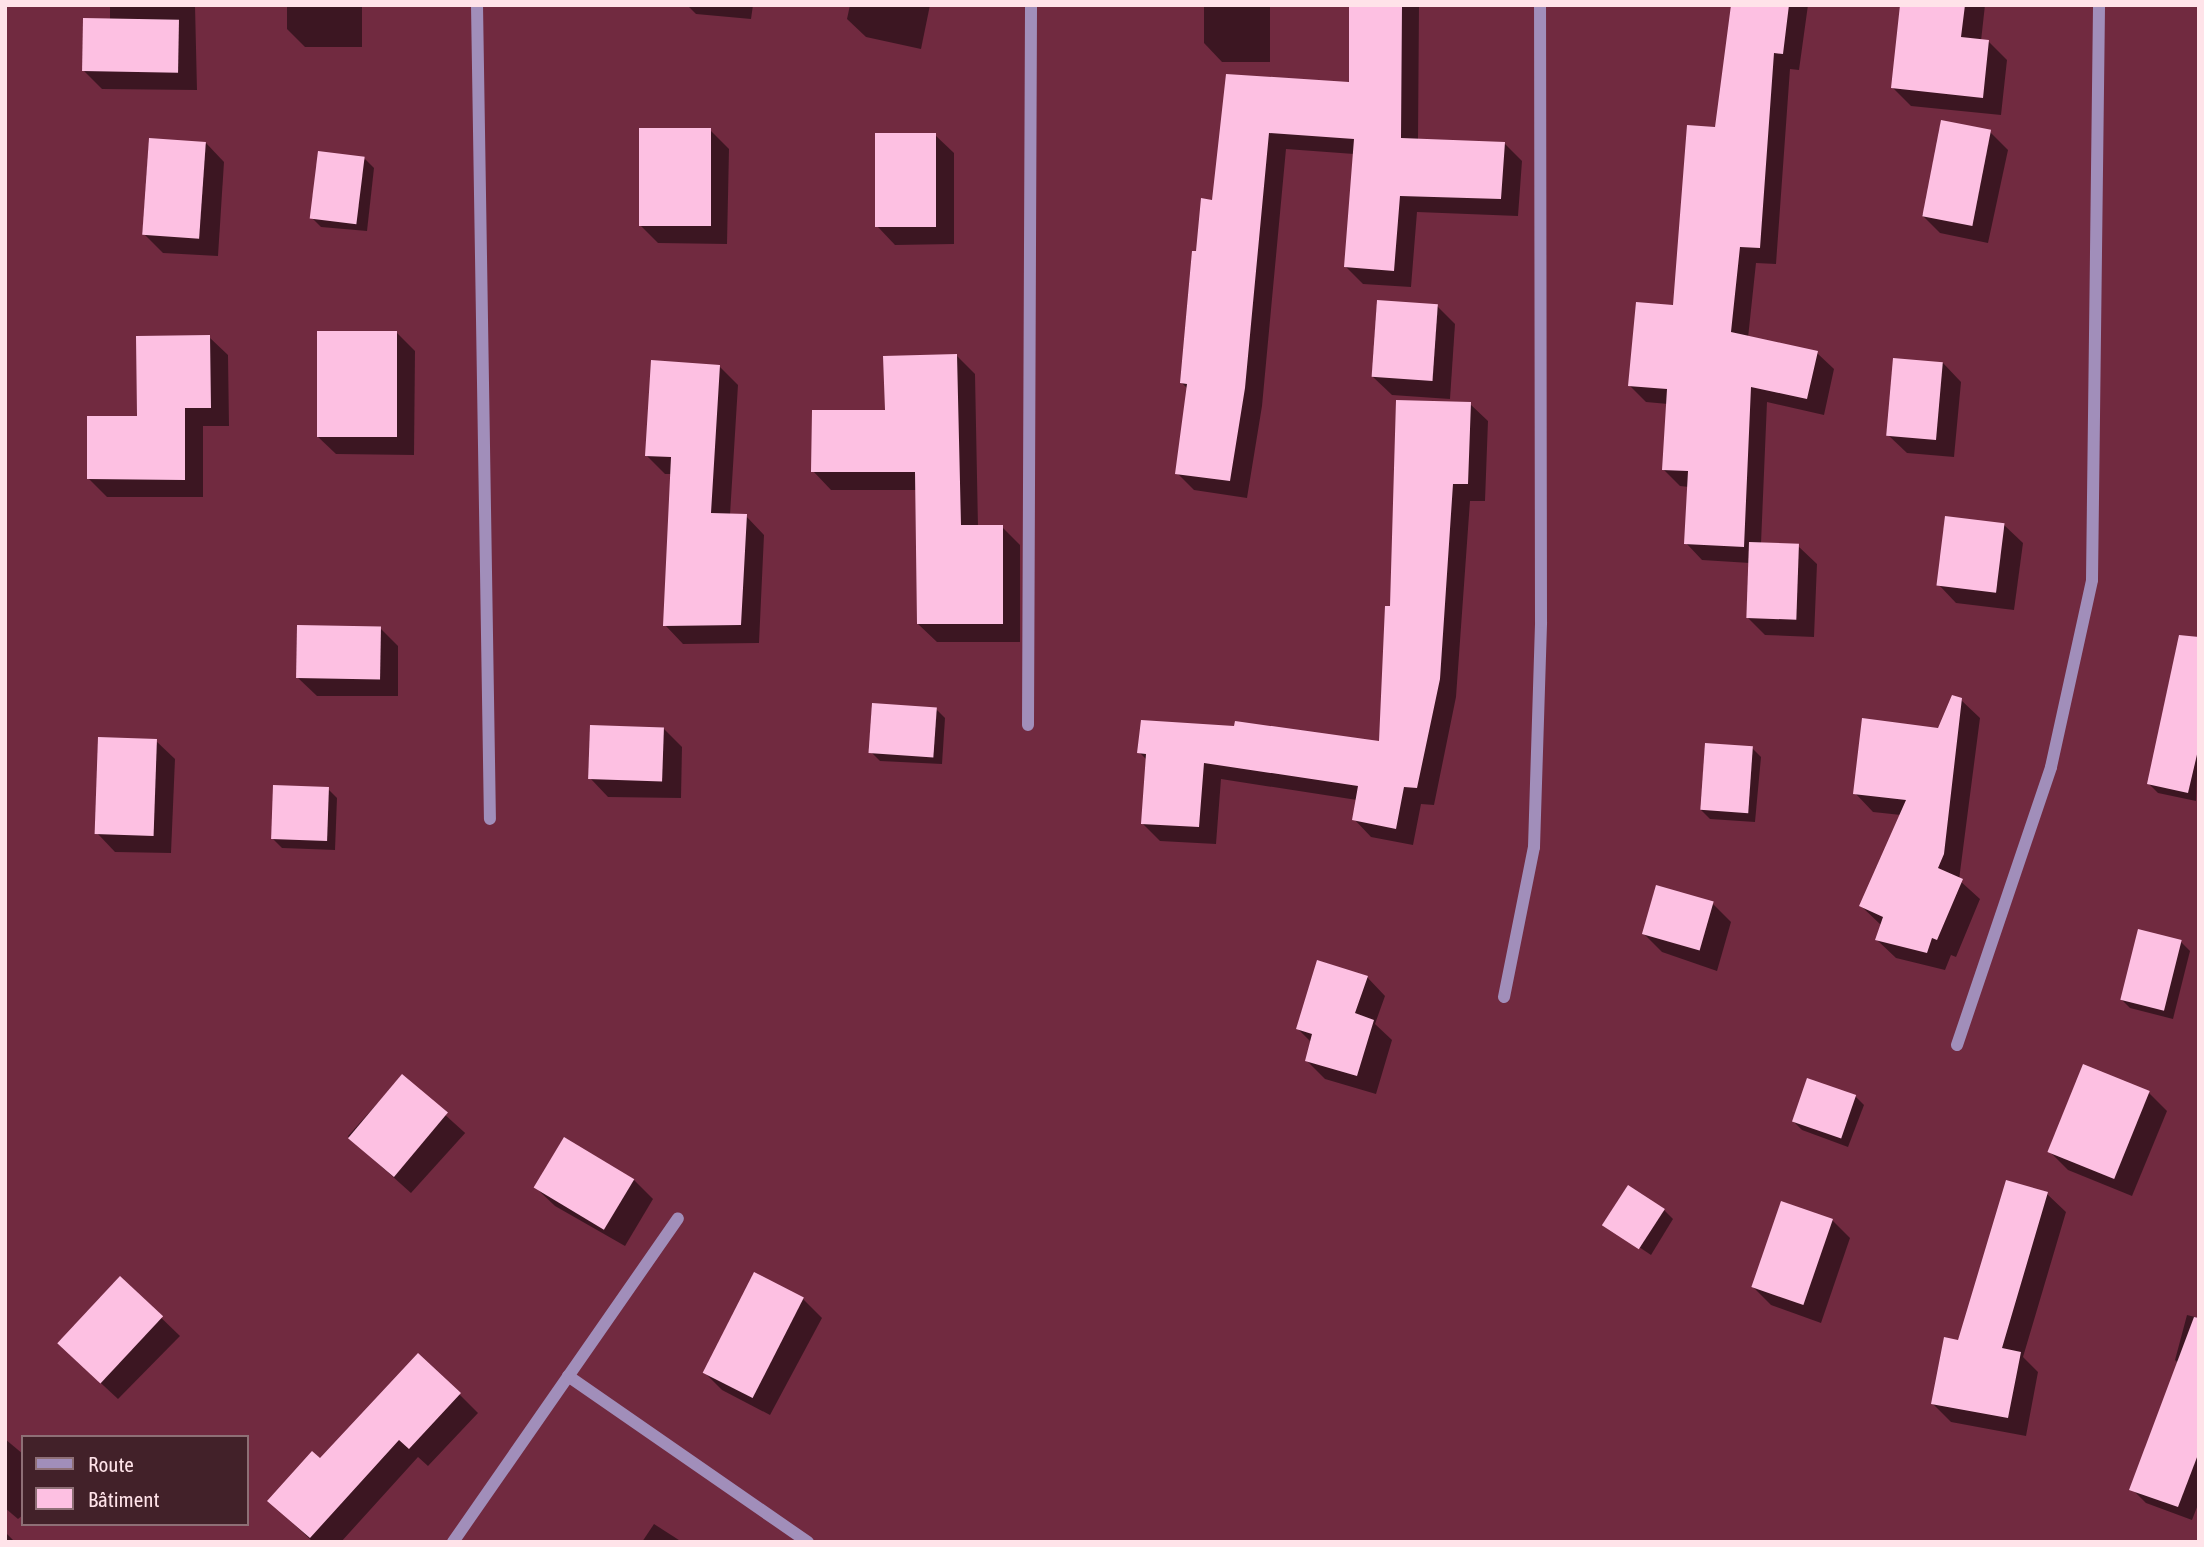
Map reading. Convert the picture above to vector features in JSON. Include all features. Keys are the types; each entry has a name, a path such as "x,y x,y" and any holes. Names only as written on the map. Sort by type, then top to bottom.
{"street":[{"path":"477,5 490,819"},
{"path":"1028,725 1031,5"},
{"path":"1504,997 1534,847 1541,622 1540,5"},
{"path":"1957,1045 2051,767 2092,580 2099,5"},
{"path":"453,1542 678,1218"},
{"path":"568,1376 808,1542"}],"building":[{"path":"1349,5 1402,5 1401,138 1505,142 1501,199 1400,196 1394,271 1344,267 1354,139 1269,133 1245,388 1230,481 1175,474 1187,384 1180,383 1192,251 1196,251 1201,198 1212,200 1226,74 1349,82"},
{"path":"1731,5 1789,5 1783,54 1774,53 1760,248 1740,247 1731,332 1818,351 1807,399 1751,387 1744,547 1684,544 1688,471 1662,470 1667,389 1628,386 1636,302 1673,305 1687,125 1715,127"},
{"path":"1900,5 1965,5 1961,37 1989,40 1983,98 1891,88"},
{"path":"83,18 179,20 178,73 82,71"},
{"path":"1941,120 1991,130 1972,226 1922,216"},
{"path":"639,128 711,128 711,226 639,226"},
{"path":"875,133 936,133 936,227 875,227"},
{"path":"149,138 206,142 199,239 142,235"},
{"path":"318,151 365,157 356,224 310,218"},
{"path":"1377,300 1438,304 1432,381 1372,377"},
{"path":"317,331 397,331 397,437 317,437"},
{"path":"210,335 211,408 185,408 185,480 87,479 87,416 137,416 136,336"},
{"path":"957,354 961,525 1003,525 1003,624 917,624 915,472 811,472 812,410 885,410 883,356"},
{"path":"1893,358 1943,362 1936,440 1886,436"},
{"path":"651,360 720,365 711,513 747,514 741,625 663,626 671,457 645,456"},
{"path":"1396,400 1471,402 1468,484 1453,484 1440,679 1417,788 1404,787 1396,829 1352,820 1358,786 1204,763 1199,827 1141,824 1146,754 1137,753 1141,720 1234,726 1235,721 1379,741 1385,606 1390,606"},
{"path":"1945,516 2005,523 1996,593 1936,585"},
{"path":"1749,542 1799,544 1796,620 1746,618"},
{"path":"297,625 381,626 380,679 296,678"},
{"path":"2179,635 2199,637 2199,746 2188,793 2147,784"},
{"path":"1952,695 1962,698 1944,854 1938,868 1963,879 1937,940 1932,938 1927,953 1875,940 1883,917 1859,906 1906,800 1853,794 1862,718 1938,728"},
{"path":"872,703 937,708 933,757 869,753"},
{"path":"590,725 664,728 662,782 588,779"},
{"path":"98,737 157,739 154,836 95,834"},
{"path":"1705,743 1753,746 1748,813 1700,810"},
{"path":"273,785 329,787 327,841 271,839"},
{"path":"1656,885 1714,902 1700,951 1642,934"},
{"path":"2138,929 2182,940 2164,1011 2120,1000"},
{"path":"1317,960 1368,976 1355,1013 1374,1020 1357,1076 1305,1061 1312,1034 1296,1029"},
{"path":"2083,1064 2150,1091 2114,1179 2047,1152"},
{"path":"402,1074 448,1113 394,1177 348,1138"},
{"path":"1807,1078 1856,1095 1841,1138 1792,1121"},
{"path":"564,1137 634,1179 604,1230 534,1188"},
{"path":"2006,1180 2048,1192 2002,1348 2021,1352 2008,1418 1931,1404 1944,1337 1958,1340"},
{"path":"1628,1185 1665,1209 1639,1249 1602,1225"},
{"path":"1781,1201 1833,1219 1803,1305 1751,1287"},
{"path":"754,1272 804,1297 753,1398 703,1373"},
{"path":"120,1276 163,1316 100,1384 57,1343"},
{"path":"2194,1317 2199,1318 2199,1452 2178,1507 2129,1490"},
{"path":"418,1353 461,1393 409,1449 399,1440 310,1538 267,1501 312,1451 320,1458"}]}
